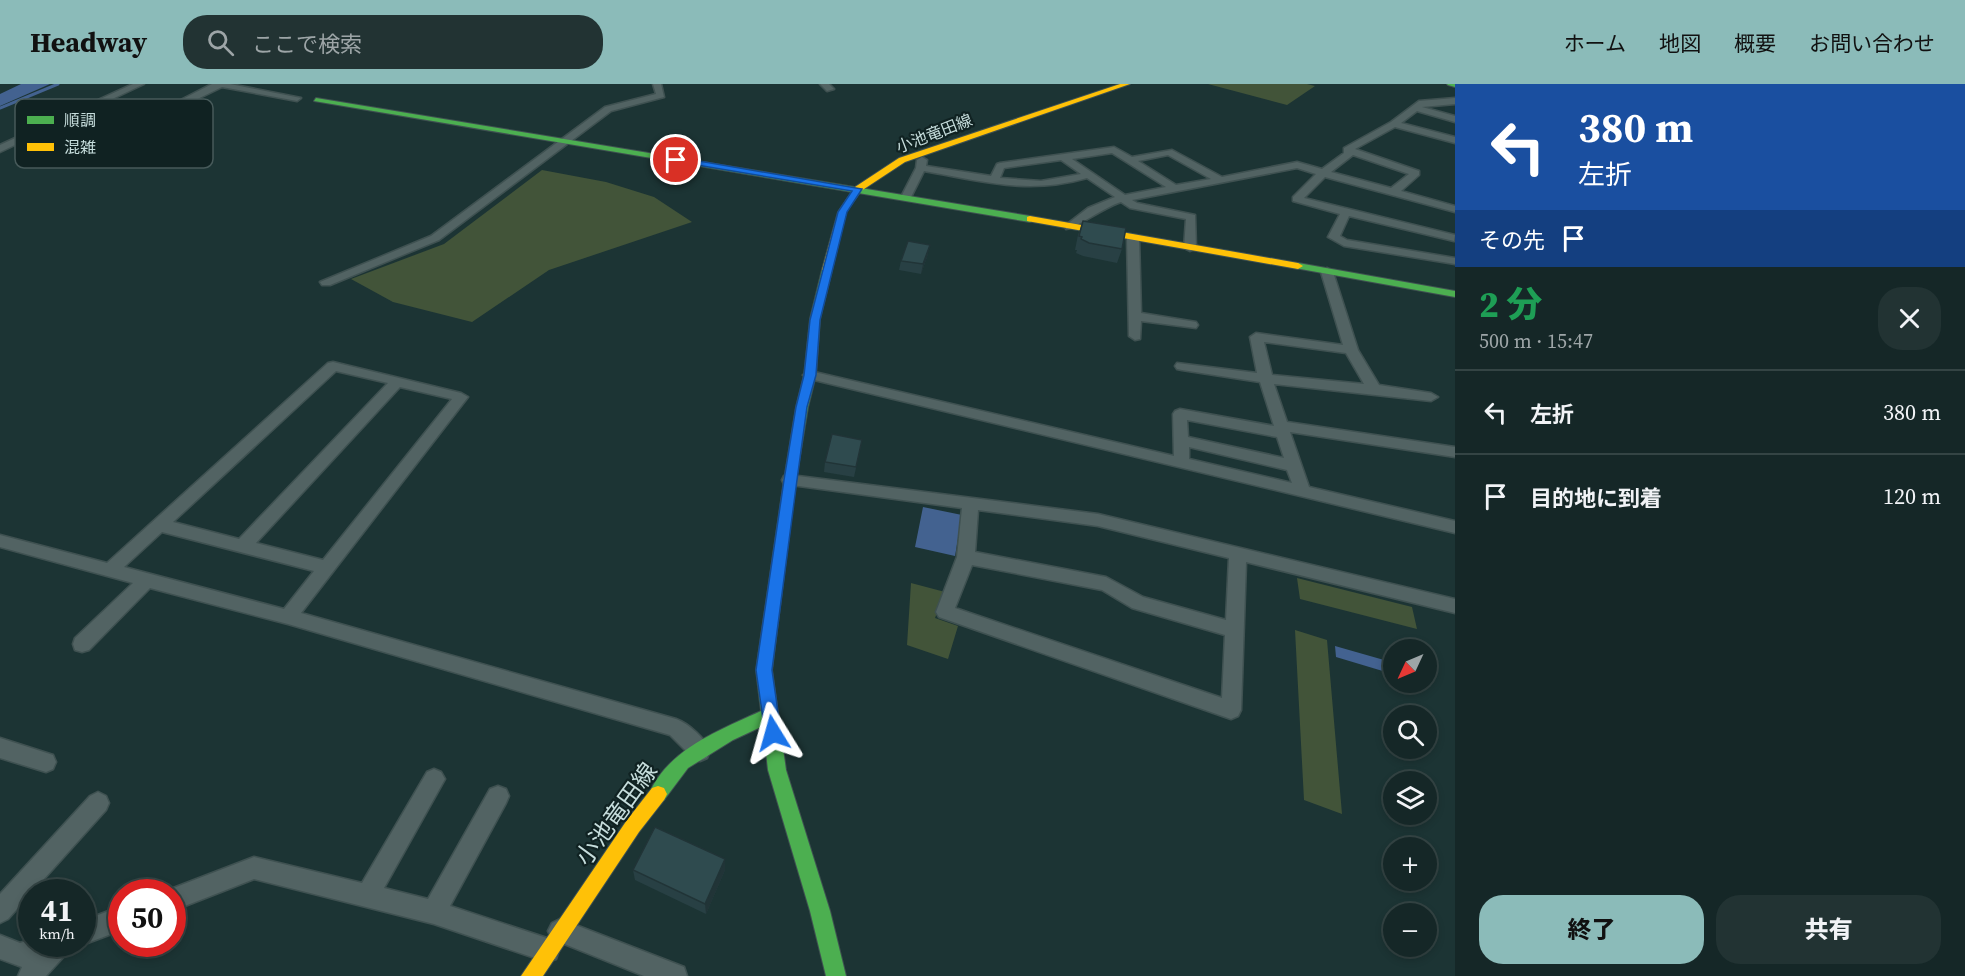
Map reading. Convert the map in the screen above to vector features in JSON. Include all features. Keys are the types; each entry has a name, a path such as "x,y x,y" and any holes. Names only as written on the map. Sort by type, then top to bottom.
{"main road":[{"name":"小池竜田線","path":"836,976 820,911 777,770 764,670 790,480 802,407 810,375 815,320 842,212 858,189 902,160 1127,84"},
{"path":"1450,84 1455,85"},
{"path":"316,100 906,197 1455,294"},
{"name":"小池竜田線","path":"531,976 640,817 682,762 727,735 771,714"}],"street":[{"path":"108,99 140,84"},
{"path":"326,282 435,238 608,109 661,95 657,84"},
{"path":"190,99 218,85 297,98"},
{"path":"1347,150 1431,101 1455,101"},
{"path":"1416,108 1455,119"},
{"path":"1394,124 1455,140"},
{"path":"0,135 15,137"},
{"path":"994,180 1000,166 1114,150 1175,189"},
{"path":"1346,212 1334,237 1344,243 1455,260 1450,244 1455,238 1298,199 1323,173 1349,154 1347,150"},
{"path":"1347,150 1416,173 1392,193"},
{"path":"906,197 921,168 924,152"},
{"path":"1130,160 1168,152 1221,180"},
{"path":"1063,157 1134,206 1191,217 1190,248"},
{"path":"1070,227 1078,219 1103,204 1297,165 1455,209"},
{"path":"921,168 1038,186 1087,175"},
{"path":"1133,238 1135,336"},
{"path":"1327,272 1351,350 1374,389"},
{"path":"1134,316 1192,325"},
{"path":"1302,491 1266,379 1256,337 1351,350"},
{"path":"110,570 333,366 461,397 288,617"},
{"path":"1182,366 1266,379 1431,397"},
{"path":"810,375 1455,527"},
{"path":"243,546 397,382"},
{"path":"1182,462 1180,414 1282,430 1455,452"},
{"path":"1181,440 1294,466"},
{"path":"790,480 1098,520 1455,606"},
{"path":"971,503 966,557 945,612 1231,710 1238,554"},
{"path":"159,525 327,568"},
{"path":"0,541 288,617 676,728 700,751"},
{"path":"966,557 1106,584 1138,603 1234,630"},
{"path":"82,644 147,580"},
{"path":"3,753 46,762"},
{"path":"367,896 434,779"},
{"path":"434,912 498,796"},
{"path":"0,911 98,803"},
{"path":"186,894 254,868 554,941 675,976"},
{"path":"0,947 18,953"},
{"path":"30,976 45,957"}],"green space":[{"path":"1208,84 1307,84 1315,86 1287,105"},
{"path":"542,170 606,182 654,197 692,222 549,270 472,322 393,302 351,279 444,244"},
{"path":"1297,578 1412,607 1417,629 1300,599"},
{"path":"911,583 945,592 935,618 958,626 948,659 907,645"},
{"path":"1295,630 1327,640 1342,814 1304,800"}],"water":[{"path":"21,84 50,84 0,106 0,94"},
{"path":"923,507 962,515 955,556 915,547"},
{"path":"1335,646 1383,660 1383,671 1336,657"}],"building":[{"path":"1083,221 1126,228 1122,249 1089,243 1081,239 1082,237 1079,236"},
{"path":"908,241 930,245 923,264 901,261"},
{"path":"832,434 862,440 856,467 825,462"},
{"path":"655,827 725,859 705,904 633,870"}],"waterway":[{"path":"22,99 58,84"},
{"path":"0,108 15,102"}],"traffic: fast":[{"path":"1450,84 1455,85"},
{"path":"316,100 1030,219"},
{"path":"1298,266 1455,294"},
{"path":"827,270 815,319 810,375 802,407 790,480 764,670 777,770 820,911 836,976"},
{"path":"658,794 682,762 727,735 771,714"}],"traffic: slow":[{"path":"827,270 842,212 858,189 902,160 1127,84"},
{"path":"1030,219 1298,266"},
{"path":"531,976 633,826 658,794"}],"route":[{"path":"676,160 858,189 842,212 815,320 810,375 802,407 790,480 764,670 773,733"}]}
